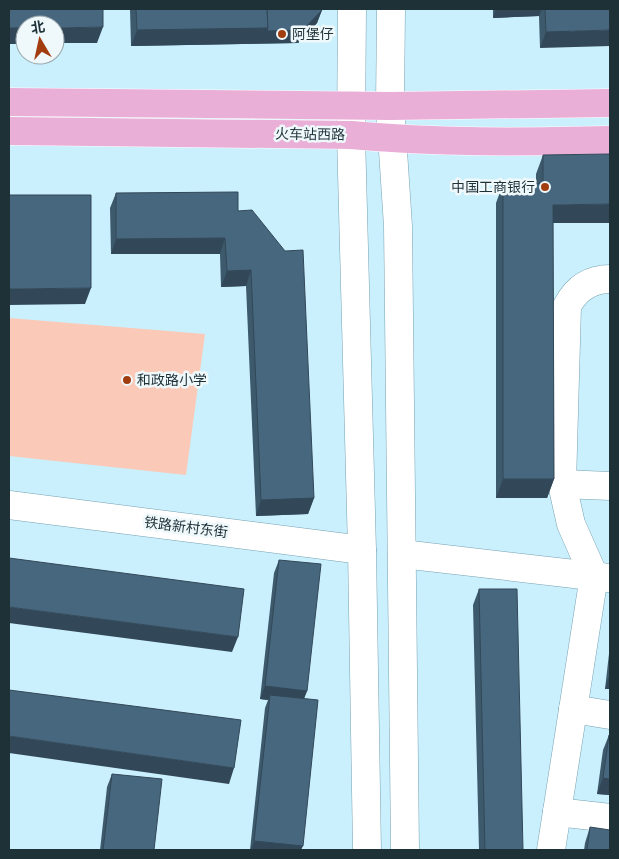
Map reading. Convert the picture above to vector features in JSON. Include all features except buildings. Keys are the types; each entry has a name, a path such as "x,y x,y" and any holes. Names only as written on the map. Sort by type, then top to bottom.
{"main road":[{"name":"火车站西路","path":"9,102 390,106 610,103"},
{"name":"火车站西路","path":"9,131 350,134 391,139 531,142 610,140"}],"street":[{"path":"352,9 350,134 362,550 367,850"},
{"path":"391,9 391,139 398,226 405,850"},
{"path":"551,850 573,709 602,577 571,524 562,484 567,306 573,295 582,287 593,281 610,278"},
{"path":"562,484 610,486"},
{"name":"铁路新村东街","path":"9,505 362,550"},
{"path":"402,554 602,577"},
{"path":"573,709 610,715"},
{"path":"557,812 610,818"}],"shaded area":[{"path":"9,318 205,334 186,475 9,456"}],"place":[{"name":"阿堡仔","path":"282,34"},
{"name":"中国工商银行","path":"545,187"},
{"name":"和政路小学","path":"127,380"}]}
